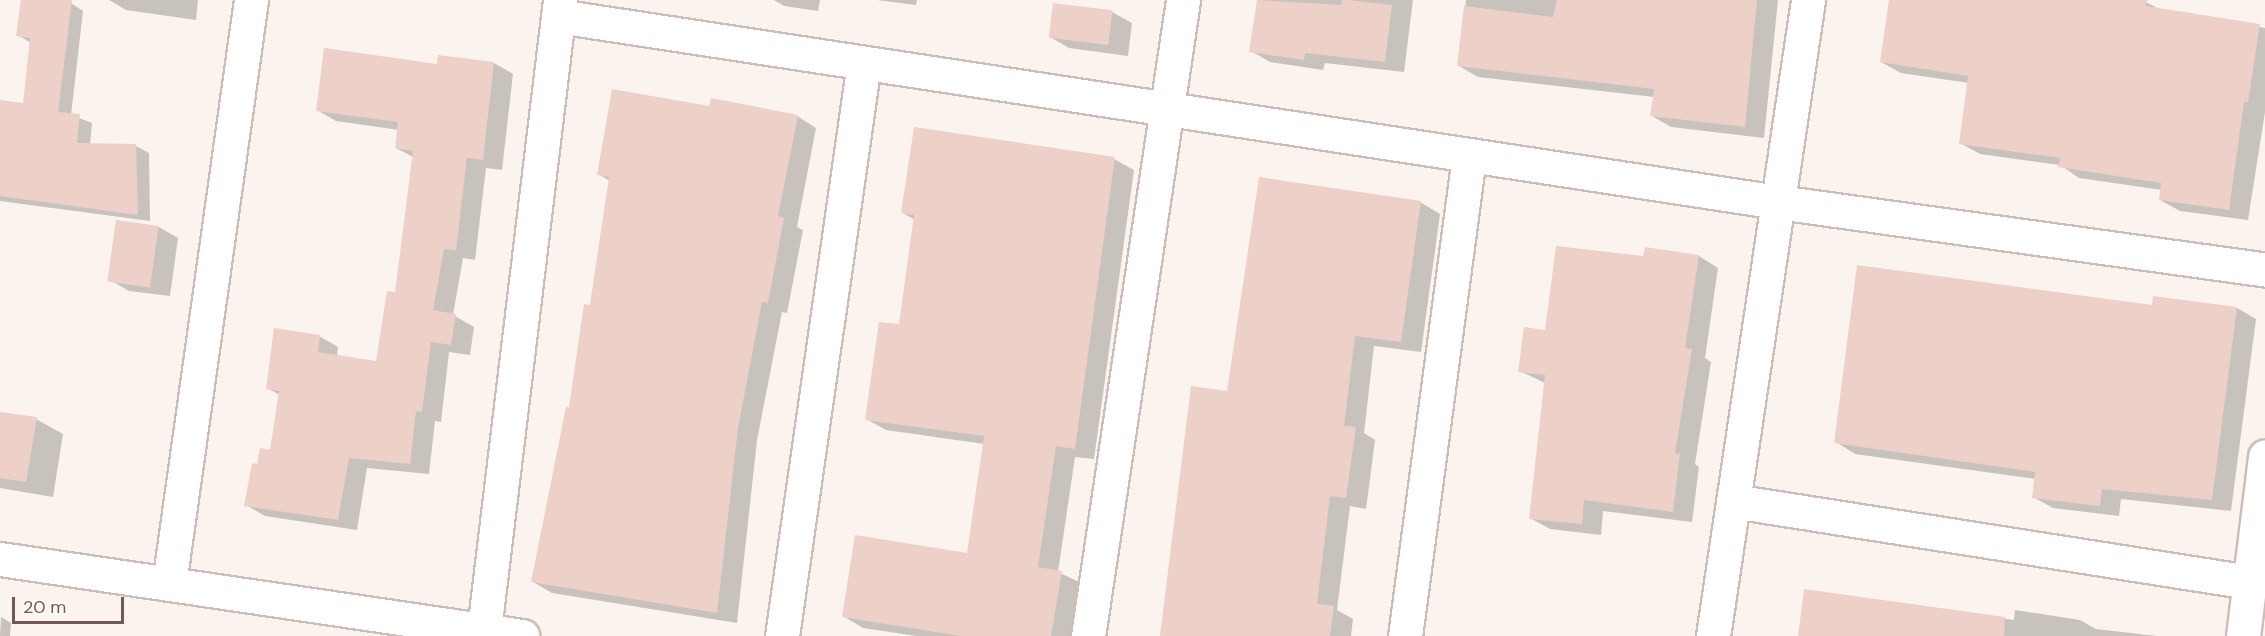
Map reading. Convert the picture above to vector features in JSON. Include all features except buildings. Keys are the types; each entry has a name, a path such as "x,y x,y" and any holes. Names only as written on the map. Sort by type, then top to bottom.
{"street":[{"path":"169,584 251,0"},
{"path":"1088,636 1170,109 1183,0"},
{"path":"1713,636 1808,0"},
{"path":"484,630 559,8 864,63 1778,202 2265,270"},
{"path":"782,636 864,63"},
{"path":"1405,636 1469,155"},
{"path":"2243,636 2265,456"},
{"path":"1733,501 2249,582"},
{"path":"0,559 522,636"}]}
